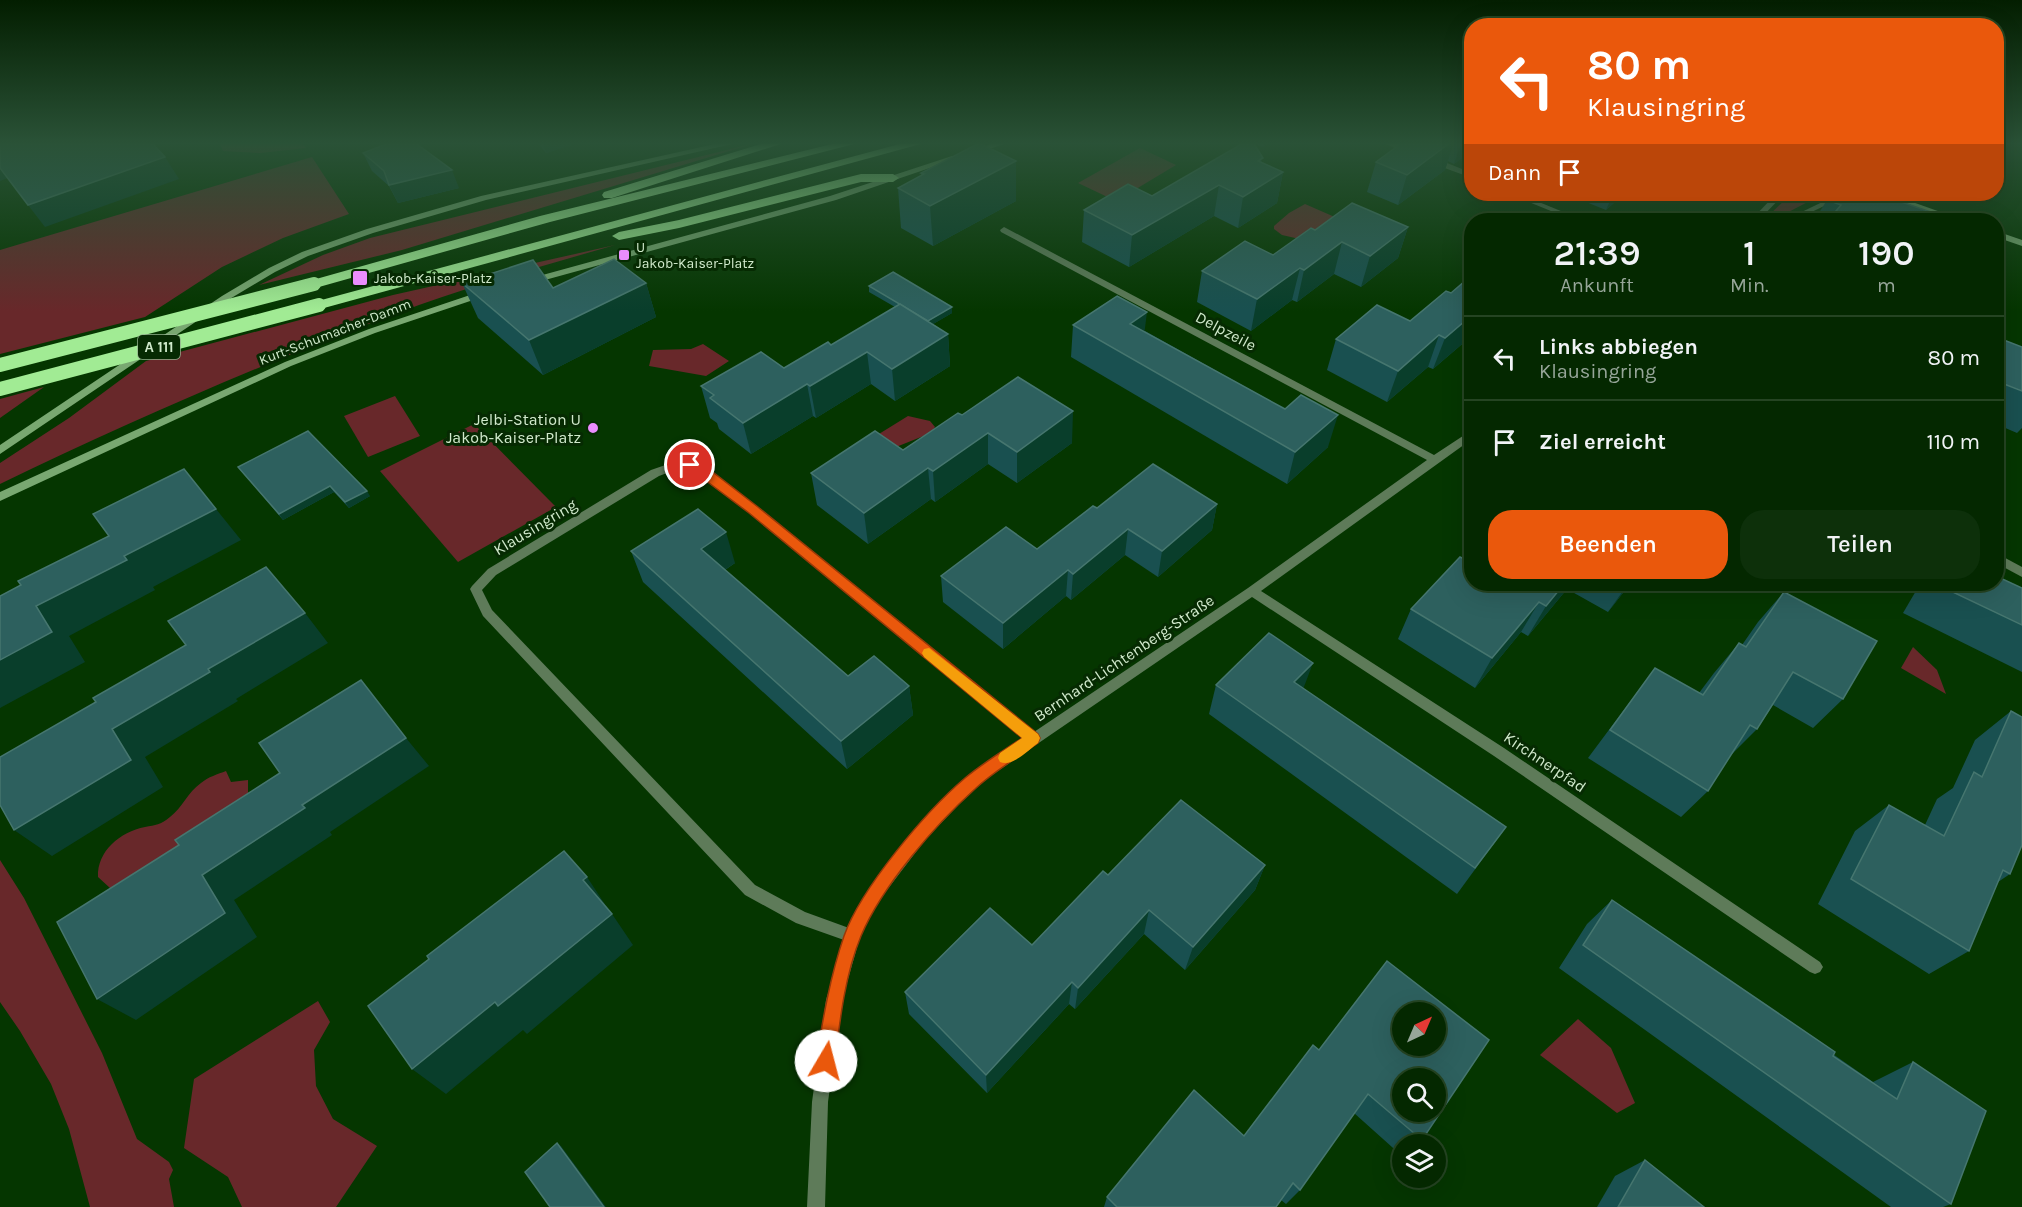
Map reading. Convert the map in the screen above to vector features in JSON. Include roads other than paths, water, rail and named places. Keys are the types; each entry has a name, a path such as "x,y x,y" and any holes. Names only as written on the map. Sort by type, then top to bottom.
{"highway":[{"path":"545,219 599,198"},
{"name":"A 111","path":"0,365 314,284 545,219 628,198"},
{"name":"A 111","path":"0,389 717,198"},
{"path":"584,235 616,237 781,198"}],"main road":[{"path":"0,450 225,298 272,270 305,254 370,231 483,198"},
{"path":"524,283 832,198"},
{"path":"1903,201 1939,213"},
{"path":"2004,237 2022,243"},
{"name":"Kurt-Schumacher-Damm","path":"0,498 288,364 372,331 493,291"}],"street":[{"path":"1531,201 1561,213"},
{"path":"1762,213 1773,201"},
{"path":"1804,213 1830,201"},
{"name":"Delpzeile","path":"1004,230 1433,459"},
{"name":"Bernhard-Lichtenberg-Straße","path":"816,1207 822,1090 834,1000 853,936 869,902 920,835 971,783 1033,738 1084,706 1252,591 1464,438"},
{"name":"Klausingring","path":"853,936 801,918 750,890 487,613 476,589 492,572 655,473 674,466 690,465 706,474 754,510 1033,738"},
{"path":"2004,562 2022,573"},
{"name":"Kirchnerpfad","path":"1252,591 1508,759 1815,967"}],"place":[{"name":"U Jakob-Kaiser-Platz","path":"624,255"},
{"name":"Jakob-Kaiser-Platz","path":"360,278"},
{"name":"Jelbi-Station U Jakob-Kaiser-Platz","path":"593,428"}]}
